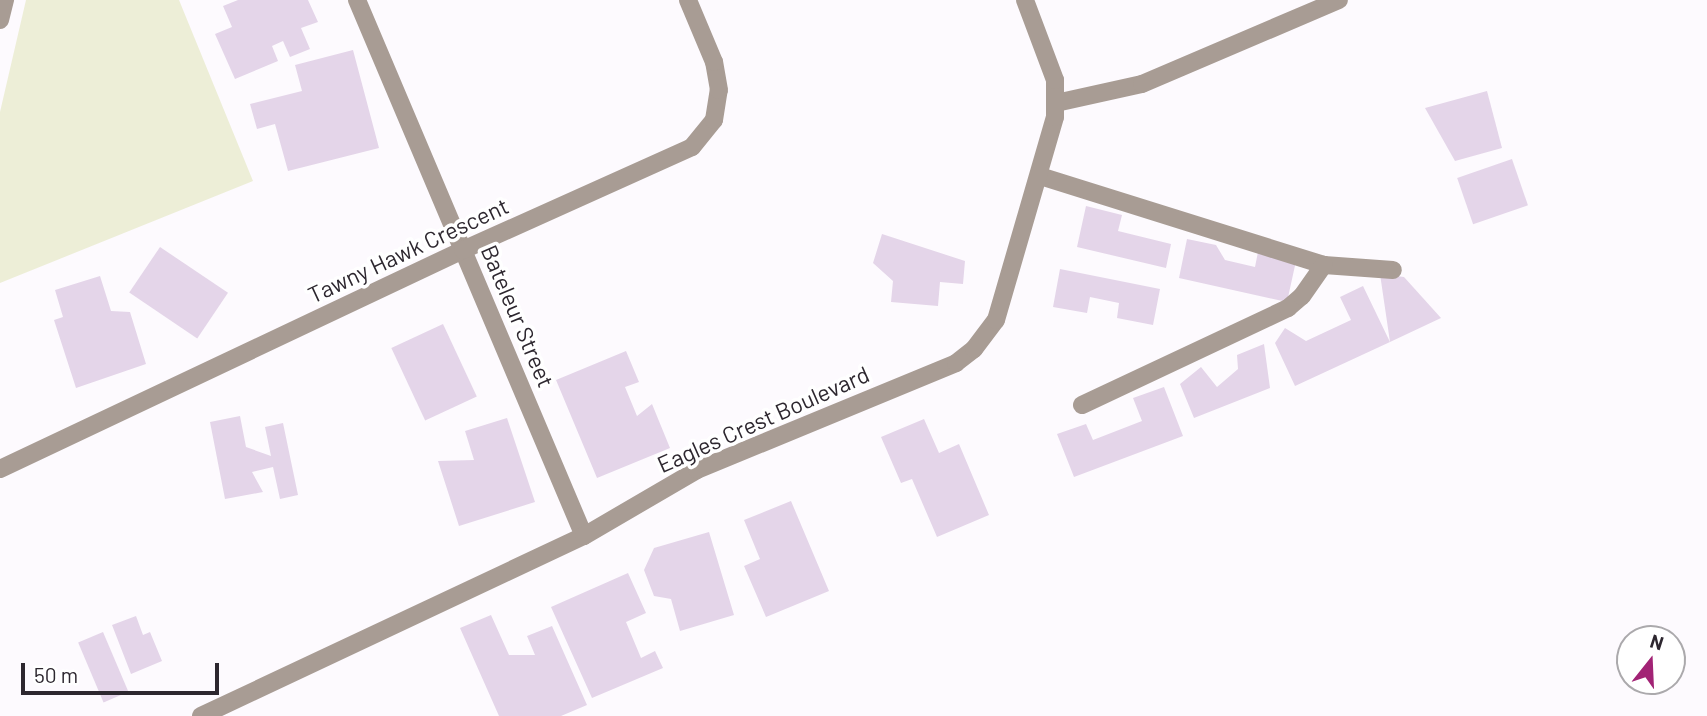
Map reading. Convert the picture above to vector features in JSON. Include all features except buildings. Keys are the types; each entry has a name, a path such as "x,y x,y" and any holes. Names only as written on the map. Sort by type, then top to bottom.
{"street":[{"path":"0,20 5,0"},
{"name":"Bateleur Street","path":"356,0 584,536"},
{"name":"Tawny Hawk Crescent","path":"0,469 463,250 692,147 714,120 719,90 714,62 688,0"},
{"name":"Eagles Crest Boulevard","path":"201,716 584,536 697,470 956,363 974,349 996,320 1041,176 1056,103 1055,80 1025,0"},
{"path":"1056,103 1142,84 1339,0"},
{"path":"1041,176 1324,265 1393,270"},
{"path":"1082,405 1287,308 1302,296 1324,265"}],"green space":[{"path":"26,0 179,0 253,181 0,283 0,112"}]}
